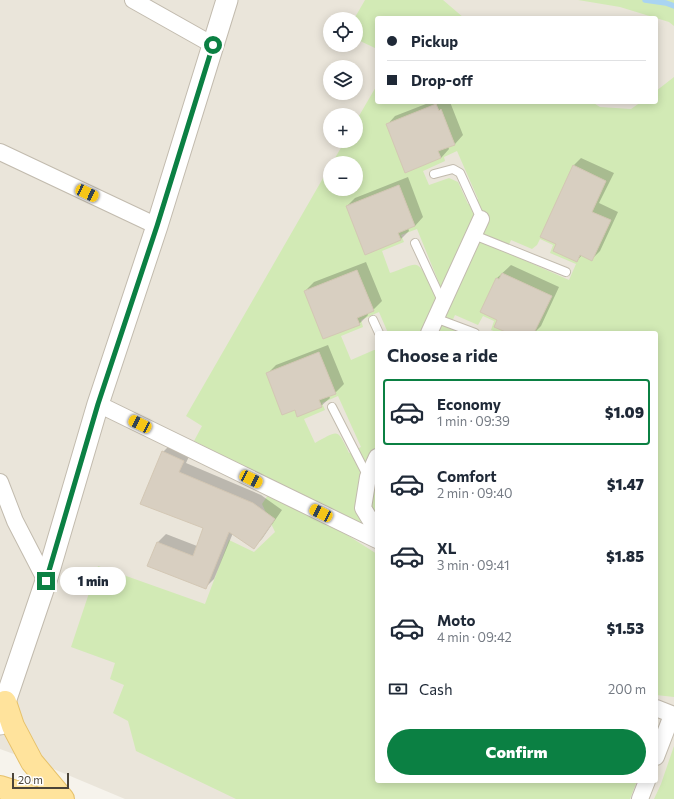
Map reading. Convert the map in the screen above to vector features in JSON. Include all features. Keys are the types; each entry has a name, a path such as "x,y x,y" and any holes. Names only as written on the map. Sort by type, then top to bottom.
{"main road":[{"path":"2,704 32,762 63,799"},
{"path":"0,787 38,799"}],"street":[{"path":"133,0 213,45"},
{"path":"0,724 2,704 46,581 98,404 157,226 227,0"},
{"path":"0,152 157,226"},
{"path":"430,331 481,219"},
{"path":"98,404 375,539"},
{"path":"375,461 368,477 364,508 375,527"},
{"path":"0,482 15,521 46,581"},
{"path":"658,709 673,715 658,752"},
{"path":"640,799 646,783"}],"lane":[{"path":"434,174 453,168 460,173 481,219"},
{"path":"474,235 566,272"},
{"path":"415,243 442,303"},
{"path":"435,318 470,331"},
{"path":"373,320 378,331"},
{"path":"332,407 368,477"}],"shaded area":[{"path":"0,0 674,0 674,799 125,799 44,765 0,749"}],"green space":[{"path":"365,0 443,0 462,16 375,16 375,48 363,42 363,12 358,12"},
{"path":"578,0 674,0 674,26 669,22 658,19 658,16 649,16 620,7"},
{"path":"674,77 674,697 658,695 658,331 494,331 491,330 494,321 483,316 478,325 455,315 449,328 456,331 387,331 379,312 361,320 363,327 341,336 351,360 375,350 375,522 366,529 194,441 202,426 186,416 323,178 323,196 363,196 363,156 336,156 341,148 363,148 363,109 375,88 375,104 595,104 600,107 631,109 638,104 658,104 658,89","holes":["457,151 478,199 468,204 458,182 449,178 429,185 423,171 445,161 444,157","417,229 439,283 431,286 419,266 415,265 411,265 390,273 382,251 404,242 401,235","540,239 553,245 550,253 576,264 569,280 506,252 511,240 532,249 537,245","338,396 361,447 349,453 342,439 336,434 315,443 304,419 325,410 322,403"]},
{"path":"270,492 333,526 375,553 375,783 636,783 630,799 236,799 136,751 128,721 113,713 124,685 110,679 115,663 71,647 98,566 205,604 229,540 254,552 275,532 262,504"},
{"path":"674,746 674,799 654,799 661,784"}],"building":[{"path":"436,104 439,111 441,109 455,145 438,151 441,158 405,173 386,124"},
{"path":"573,165 606,181 592,212 611,220 592,261 580,255 577,262 553,251 556,244 540,237"},
{"path":"399,185 415,226 398,233 401,240 365,255 346,206"},
{"path":"357,270 374,311 357,318 360,325 323,339 304,291"},
{"path":"502,273 552,296 535,331 503,331 494,327 497,320 480,312 496,278 499,279"},
{"path":"319,352 336,394 319,400 322,407 297,417 295,410 282,415 266,373"},
{"path":"162,451 184,461 179,472 253,503 275,519 254,549 229,532 206,589 147,566 157,542 193,556 203,528 140,504"}],"waterway":[{"path":"645,0 666,3 674,6"}],"route":[{"path":"46,581 98,404 157,226 213,45"}]}
